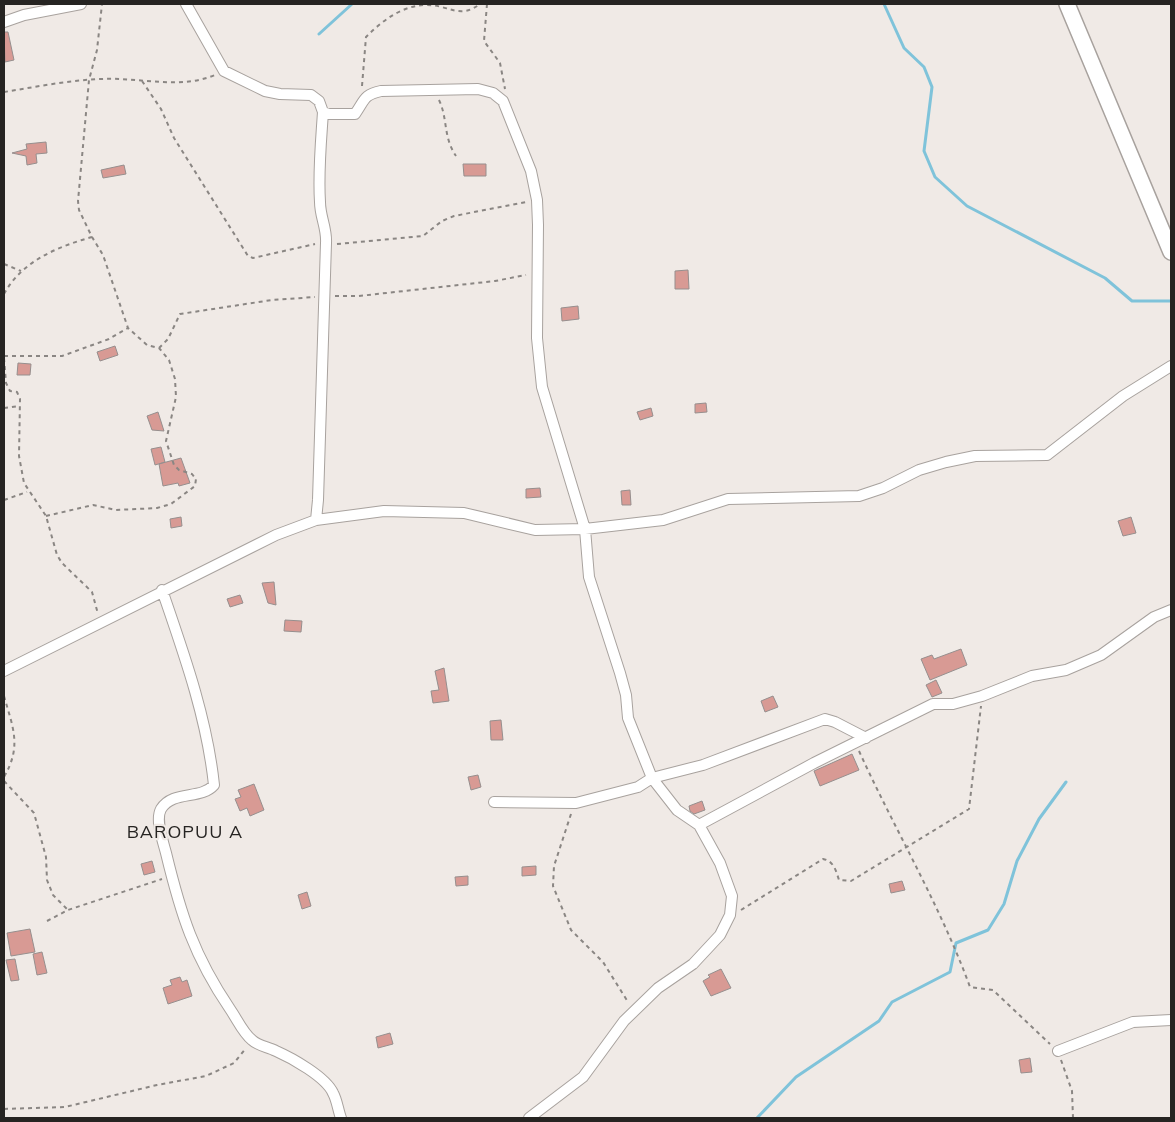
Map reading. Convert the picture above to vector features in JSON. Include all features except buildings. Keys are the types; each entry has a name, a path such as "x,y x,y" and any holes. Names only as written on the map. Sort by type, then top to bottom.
{"street":[{"path":"4,22 24,15 81,4"},
{"path":"186,4 224,71 265,90 280,94 312,95 319,101 323,112 319,201 321,218 327,230 323,296 322,406 316,520"},
{"path":"1067,4 1171,252"},
{"path":"323,112 328,114 355,114 363,98 370,93 381,91 478,89 493,93 503,101 533,181 537,200 537,338 542,387 585,529 589,577 626,695 628,718 652,778 677,810 699,825 720,863 732,896 730,915 720,935 694,964 658,988 624,1020 583,1077 529,1118"},
{"path":"4,671 101,623 162,590 276,535 316,520 384,511 464,513 535,530 585,529 663,520 728,499 859,496 883,488 919,470 946,462 975,456 1047,455 1123,396 1171,366"},
{"path":"162,590 191,677 209,751 214,785 208,792 179,797 166,802 160,811 160,827 178,902 199,959 211,981 252,1041 277,1051 302,1065 326,1084 333,1092 341,1118"},
{"path":"699,825 814,763 856,744 933,704 953,704 982,696 1032,676 1066,670 1101,655 1154,617 1171,610"},
{"path":"494,802 576,803 638,787 652,778 703,764 825,719 866,738"},
{"path":"1058,1051 1133,1022 1171,1020"}],"path":[{"path":"46,516 93,505 116,510 158,508 171,504 195,486 196,479 192,474 179,470 174,465 166,441 173,420 176,388 169,360 159,348 147,345 128,328 104,255 92,238 79,210 78,201 89,80 97,50 102,4"},
{"path":"363,98 362,78 366,37 377,26 396,13 411,7 433,5 462,12 471,11 480,4"},
{"path":"487,4 484,42 500,63 505,86 503,101"},
{"path":"4,92 89,80 188,82 204,80 224,71"},
{"path":"431,91 443,110 446,137 456,156"},
{"path":"4,294 12,280 34,261 66,245 92,238"},
{"path":"4,264 21,271"},
{"path":"159,348 168,338 180,314 189,311 206,311 256,302 323,296 359,296 496,281 538,272"},
{"path":"101,623 92,592 62,563 57,555 46,516 28,492 24,483 19,456 20,399 17,392 10,391 6,383 4,357 62,356 109,340 128,328"},
{"path":"4,408 20,406"},
{"path":"4,500 28,492"},
{"path":"4,696 15,744 13,761 4,777"},
{"path":"730,915 751,905 823,859 828,860 834,866 839,880 851,882 969,809 982,696"},
{"path":"856,744 885,808 907,848 954,944 970,987 993,990 1058,1051 1072,1091 1073,1118"},
{"path":"4,781 34,813 46,857 47,880 53,895 68,910"},
{"path":"576,803 566,824 554,866 553,886 571,930 603,962 629,1005 624,1020"},
{"path":"47,921 68,910 172,876"},
{"path":"4,1109 64,1107 157,1085 206,1076 234,1063 252,1041"}],"waterway":[{"path":"319,34 352,4"},
{"path":"884,4 904,48 924,67 932,87 924,151 935,177 967,206 1105,278 1132,301 1171,301"},
{"path":"757,1118 796,1077 879,1021 892,1002 950,972 956,943 988,930 1004,904 1017,861 1039,819 1066,782"}],"district":[{"name":"BAROPUU A","path":"185,832"}]}
